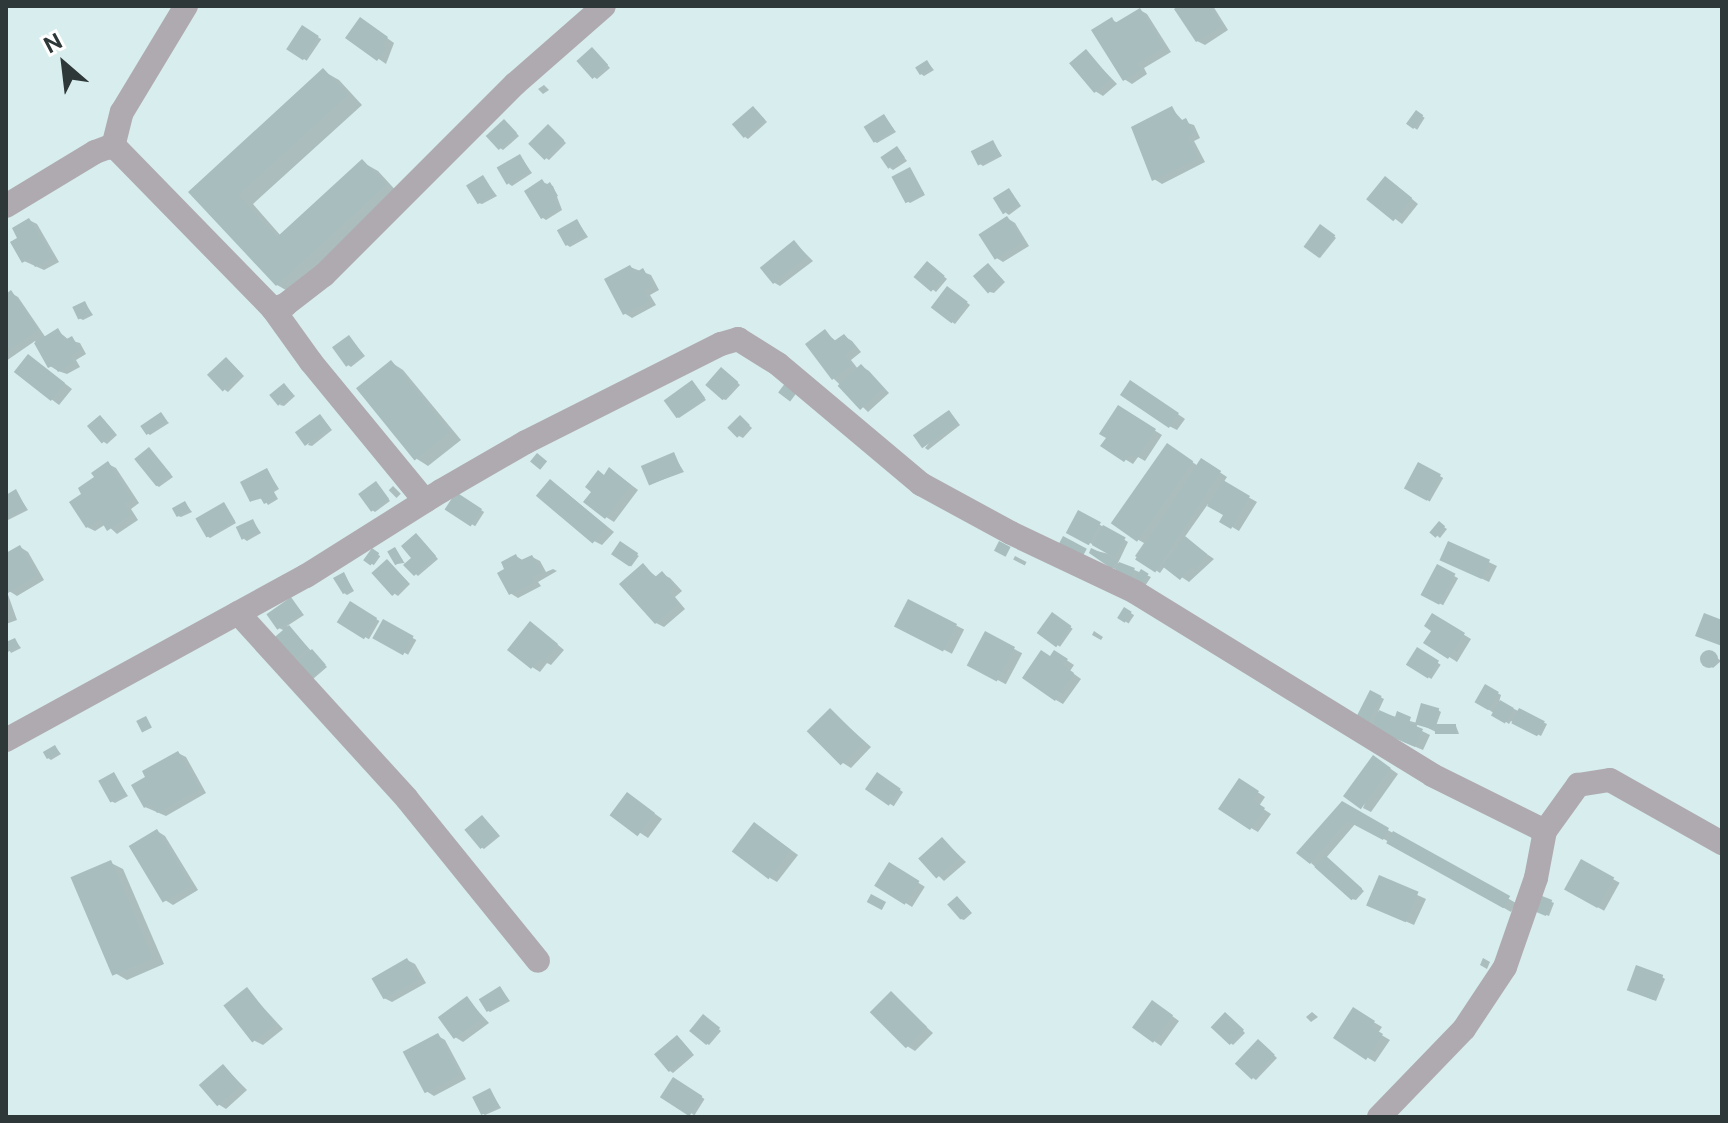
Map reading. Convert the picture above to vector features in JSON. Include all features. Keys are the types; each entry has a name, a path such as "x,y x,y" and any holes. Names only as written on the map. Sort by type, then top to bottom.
{"street":[{"path":"113,147 122,112 186,6"},
{"path":"273,309 285,305 324,275 515,84 604,6"},
{"path":"6,206 95,152 113,147"},
{"path":"113,147 158,187 262,301 273,309 311,362 425,501"},
{"path":"6,740 306,576 526,442 721,344 738,339 778,364 921,484 1011,533 1135,592 1432,775 1545,831"},
{"path":"238,613 407,799 538,961"},
{"path":"1379,1117 1464,1029 1491,991 1520,927 1536,878 1545,831 1578,785 1598,779 1621,784 1722,843"}],"building":[{"path":"1178,6 1210,6 1222,26 1196,42 1174,9"},
{"path":"1140,8 1164,47 1137,64 1141,70 1123,81 1091,30 1112,17 1115,23"},
{"path":"360,17 388,37 382,45 386,48 377,61 345,38"},
{"path":"302,25 319,36 303,60 286,49"},
{"path":"592,47 608,65 592,79 576,61"},
{"path":"1086,49 1111,79 1094,93 1069,63"},
{"path":"927,60 932,68 920,75 915,67"},
{"path":"323,68 348,95 238,195 277,237 362,159 386,185 276,286 188,192"},
{"path":"753,106 765,120 744,138 732,124"},
{"path":"1172,106 1180,121 1186,118 1194,133 1188,137 1198,158 1152,181 1131,127"},
{"path":"1416,110 1423,115 1413,129 1406,124"},
{"path":"884,114 894,130 874,143 864,127"},
{"path":"504,119 517,133 499,150 486,136"},
{"path":"548,124 564,140 544,160 528,144"},
{"path":"993,140 1000,154 978,166 971,151"},
{"path":"897,146 905,158 888,169 880,157"},
{"path":"520,154 530,171 507,185 497,168"},
{"path":"910,167 924,193 906,203 891,177"},
{"path":"483,175 495,194 478,204 466,186"},
{"path":"1385,176 1412,198 1393,221 1366,199"},
{"path":"542,179 546,185 550,182 558,196 554,198 560,208 541,219 524,191"},
{"path":"1009,188 1019,204 1003,214 993,198"},
{"path":"1007,216 1023,241 995,260 978,235"},
{"path":"29,218 53,257 35,267 30,258 22,263 10,242 17,238 12,228"},
{"path":"577,219 586,235 566,246 557,230"},
{"path":"1320,224 1335,235 1319,258 1304,247"},
{"path":"794,240 807,256 773,284 760,268"},
{"path":"927,261 945,276 931,292 914,277"},
{"path":"988,263 1003,280 988,293 973,276"},
{"path":"630,265 635,273 643,268 653,286 644,290 649,301 623,315 604,279"},
{"path":"947,286 968,302 952,323 931,308"},
{"path":"11,290 38,330 6,352 6,294"},
{"path":"85,301 91,314 78,320 72,307"},
{"path":"58,328 65,340 72,336 80,350 70,355 74,362 58,372 54,365 48,368 34,343"},
{"path":"825,329 834,341 844,334 855,347 845,355 852,365 832,380 805,344"},
{"path":"349,335 363,354 346,367 332,347"},
{"path":"28,354 65,383 51,401 14,372"},
{"path":"226,357 242,374 223,392 207,375"},
{"path":"391,360 450,432 415,461 356,388"},
{"path":"861,364 884,388 860,410 838,386"},
{"path":"721,367 738,382 723,400 705,385"},
{"path":"789,378 801,387 790,401 778,392"},
{"path":"692,380 705,398 677,418 664,401"},
{"path":"1130,380 1179,413 1169,428 1120,395"},
{"path":"284,383 293,394 278,406 269,395"},
{"path":"1118,405 1156,429 1137,458 1130,454 1124,462 1100,446 1106,438 1099,434"},
{"path":"949,410 958,423 922,448 913,435"},
{"path":"161,412 167,421 146,435 140,426"},
{"path":"320,414 330,428 305,446 295,432"},
{"path":"100,415 115,433 102,444 87,426"},
{"path":"740,415 750,425 737,438 727,428"},
{"path":"1167,443 1193,461 1137,542 1111,523"},
{"path":"149,447 171,474 156,486 134,459"},
{"path":"674,452 682,471 649,485 641,466"},
{"path":"537,453 547,461 540,470 530,462"},
{"path":"1201,458 1221,471 1155,573 1135,559"},
{"path":"108,461 132,499 124,504 131,515 107,531 100,519 86,528 69,502 81,494 78,488 94,477 91,473"},
{"path":"1418,462 1441,474 1427,501 1404,488"},
{"path":"609,467 631,485 605,519 583,502 591,492 585,487 598,470 604,475"},
{"path":"267,468 277,487 272,490 276,498 264,504 260,497 250,502 240,482"},
{"path":"550,479 607,527 593,543 536,496"},
{"path":"1223,480 1250,496 1231,529 1219,522 1223,515 1207,506"},
{"path":"376,481 389,499 371,512 358,494"},
{"path":"16,489 26,508 6,518 6,495"},
{"path":"456,492 482,509 471,526 445,510"},
{"path":"185,501 190,510 177,517 172,508"},
{"path":"224,502 235,521 206,538 195,518"},
{"path":"1078,510 1101,522 1089,545 1066,533"},
{"path":"253,519 259,532 242,540 236,527"},
{"path":"1439,521 1445,526 1435,538 1429,532"},
{"path":"1103,525 1126,538 1115,558 1092,545"},
{"path":"416,533 436,556 414,576 403,565 411,558 401,546"},
{"path":"1063,536 1087,549 1083,557 1059,544"},
{"path":"1185,536 1207,554 1195,570 1191,566 1180,580 1162,566"},
{"path":"620,541 638,553 629,567 611,554"},
{"path":"999,541 1011,547 1006,557 994,551"},
{"path":"1448,541 1490,560 1481,579 1439,560"},
{"path":"20,545 37,575 8,593 6,553"},
{"path":"395,547 403,561 395,565 387,552"},
{"path":"372,548 379,553 370,565 363,560"},
{"path":"1091,548 1117,560 1112,569 1089,553"},
{"path":"516,554 519,561 532,555 542,572 532,577 534,582 509,595 497,573 504,569 501,562"},
{"path":"387,559 408,582 392,596 371,573"},
{"path":"1119,562 1135,568 1131,577 1115,571"},
{"path":"643,563 655,577 662,571 675,586 669,592 679,604 655,624 619,584"},
{"path":"1437,564 1456,574 1439,605 1421,595"},
{"path":"1141,569 1149,574 1141,586 1134,581"},
{"path":"344,572 352,589 343,594 333,578"},
{"path":"291,597 302,613 277,630 266,614"},
{"path":"908,599 957,624 943,652 894,627"},
{"path":"350,601 377,618 364,639 337,622"},
{"path":"1124,607 1132,612 1125,623 1117,618"},
{"path":"1052,612 1071,626 1056,647 1037,633"},
{"path":"1432,613 1465,633 1448,659 1423,643 1431,631 1424,626"},
{"path":"1704,613 1722,620 1722,646 1695,636"},
{"path":"383,619 414,636 403,655 372,638"},
{"path":"530,621 558,644 543,663 539,659 531,669 507,650"},
{"path":"289,625 308,648 294,660 274,637"},
{"path":"985,631 1015,647 997,681 967,665"},
{"path":"15,638 19,646 6,653 6,642"},
{"path":"1417,647 1439,661 1428,679 1406,665"},
{"path":"312,649 326,665 308,680 295,664"},
{"path":"1041,650 1050,656 1054,650 1068,659 1063,665 1074,673 1055,701 1022,678"},
{"path":"1709,650 1718,659 1709,668 1700,659"},
{"path":"1485,684 1499,692 1488,710 1474,702"},
{"path":"1370,690 1382,696 1368,723 1356,717"},
{"path":"1500,700 1514,708 1505,724 1491,716"},
{"path":"1421,703 1439,708 1433,729 1415,724"},
{"path":"830,708 864,742 841,765 807,731"},
{"path":"1519,708 1545,721 1537,736 1511,723"},
{"path":"1379,710 1395,717 1397,711 1411,717 1409,723 1423,729 1415,747 1371,728"},
{"path":"146,716 152,728 142,733 136,721"},
{"path":"1435,724 1456,724 1456,734 1435,734"},
{"path":"55,745 59,752 47,759 43,752"},
{"path":"178,751 200,789 157,813 151,804 144,808 131,785 145,777 142,771"},
{"path":"1373,755 1391,768 1361,809 1343,796"},
{"path":"114,772 126,794 110,803 98,781"},
{"path":"877,772 901,789 889,806 865,789"},
{"path":"1239,778 1259,791 1253,800 1265,808 1250,830 1218,809"},
{"path":"627,792 655,813 637,836 610,815"},
{"path":"1342,801 1389,828 1383,840 1347,821 1310,864 1296,853"},
{"path":"482,815 498,834 480,849 464,830"},
{"path":"754,822 791,850 768,879 732,852"},
{"path":"157,829 191,886 163,903 129,846"},
{"path":"1393,831 1510,896 1503,908 1386,843"},
{"path":"942,837 960,857 936,878 918,858"},
{"path":"1325,855 1362,888 1351,900 1314,867"},
{"path":"1581,859 1614,877 1597,908 1564,890"},
{"path":"111,860 153,958 112,976 70,877"},
{"path":"889,862 920,881 905,905 874,886"},
{"path":"1379,875 1419,892 1406,922 1366,905"},
{"path":"871,894 886,902 882,910 867,902"},
{"path":"957,896 970,911 960,920 947,905"},
{"path":"1542,896 1552,900 1546,916 1536,912"},
{"path":"407,958 419,979 383,999 371,979"},
{"path":"1636,965 1663,975 1654,1000 1627,990"},
{"path":"500,986 508,999 487,1012 479,999"},
{"path":"247,987 276,1024 252,1043 223,1005"},
{"path":"891,991 927,1027 906,1048 870,1012"},
{"path":"467,996 483,1018 454,1039 438,1017"},
{"path":"1152,1000 1173,1015 1153,1043 1132,1028"},
{"path":"1353,1007 1375,1021 1371,1027 1383,1034 1366,1060 1333,1038"},
{"path":"1225,1012 1244,1030 1230,1045 1211,1027"},
{"path":"703,1014 720,1028 706,1045 689,1031"},
{"path":"438,1033 460,1074 425,1093 403,1052"},
{"path":"677,1035 692,1053 669,1072 654,1054"},
{"path":"1258,1039 1275,1055 1252,1080 1235,1064"},
{"path":"223,1064 241,1085 217,1106 199,1085"},
{"path":"673,1077 702,1096 689,1116 660,1097"},
{"path":"490,1088 499,1106 481,1115 472,1097"}]}
